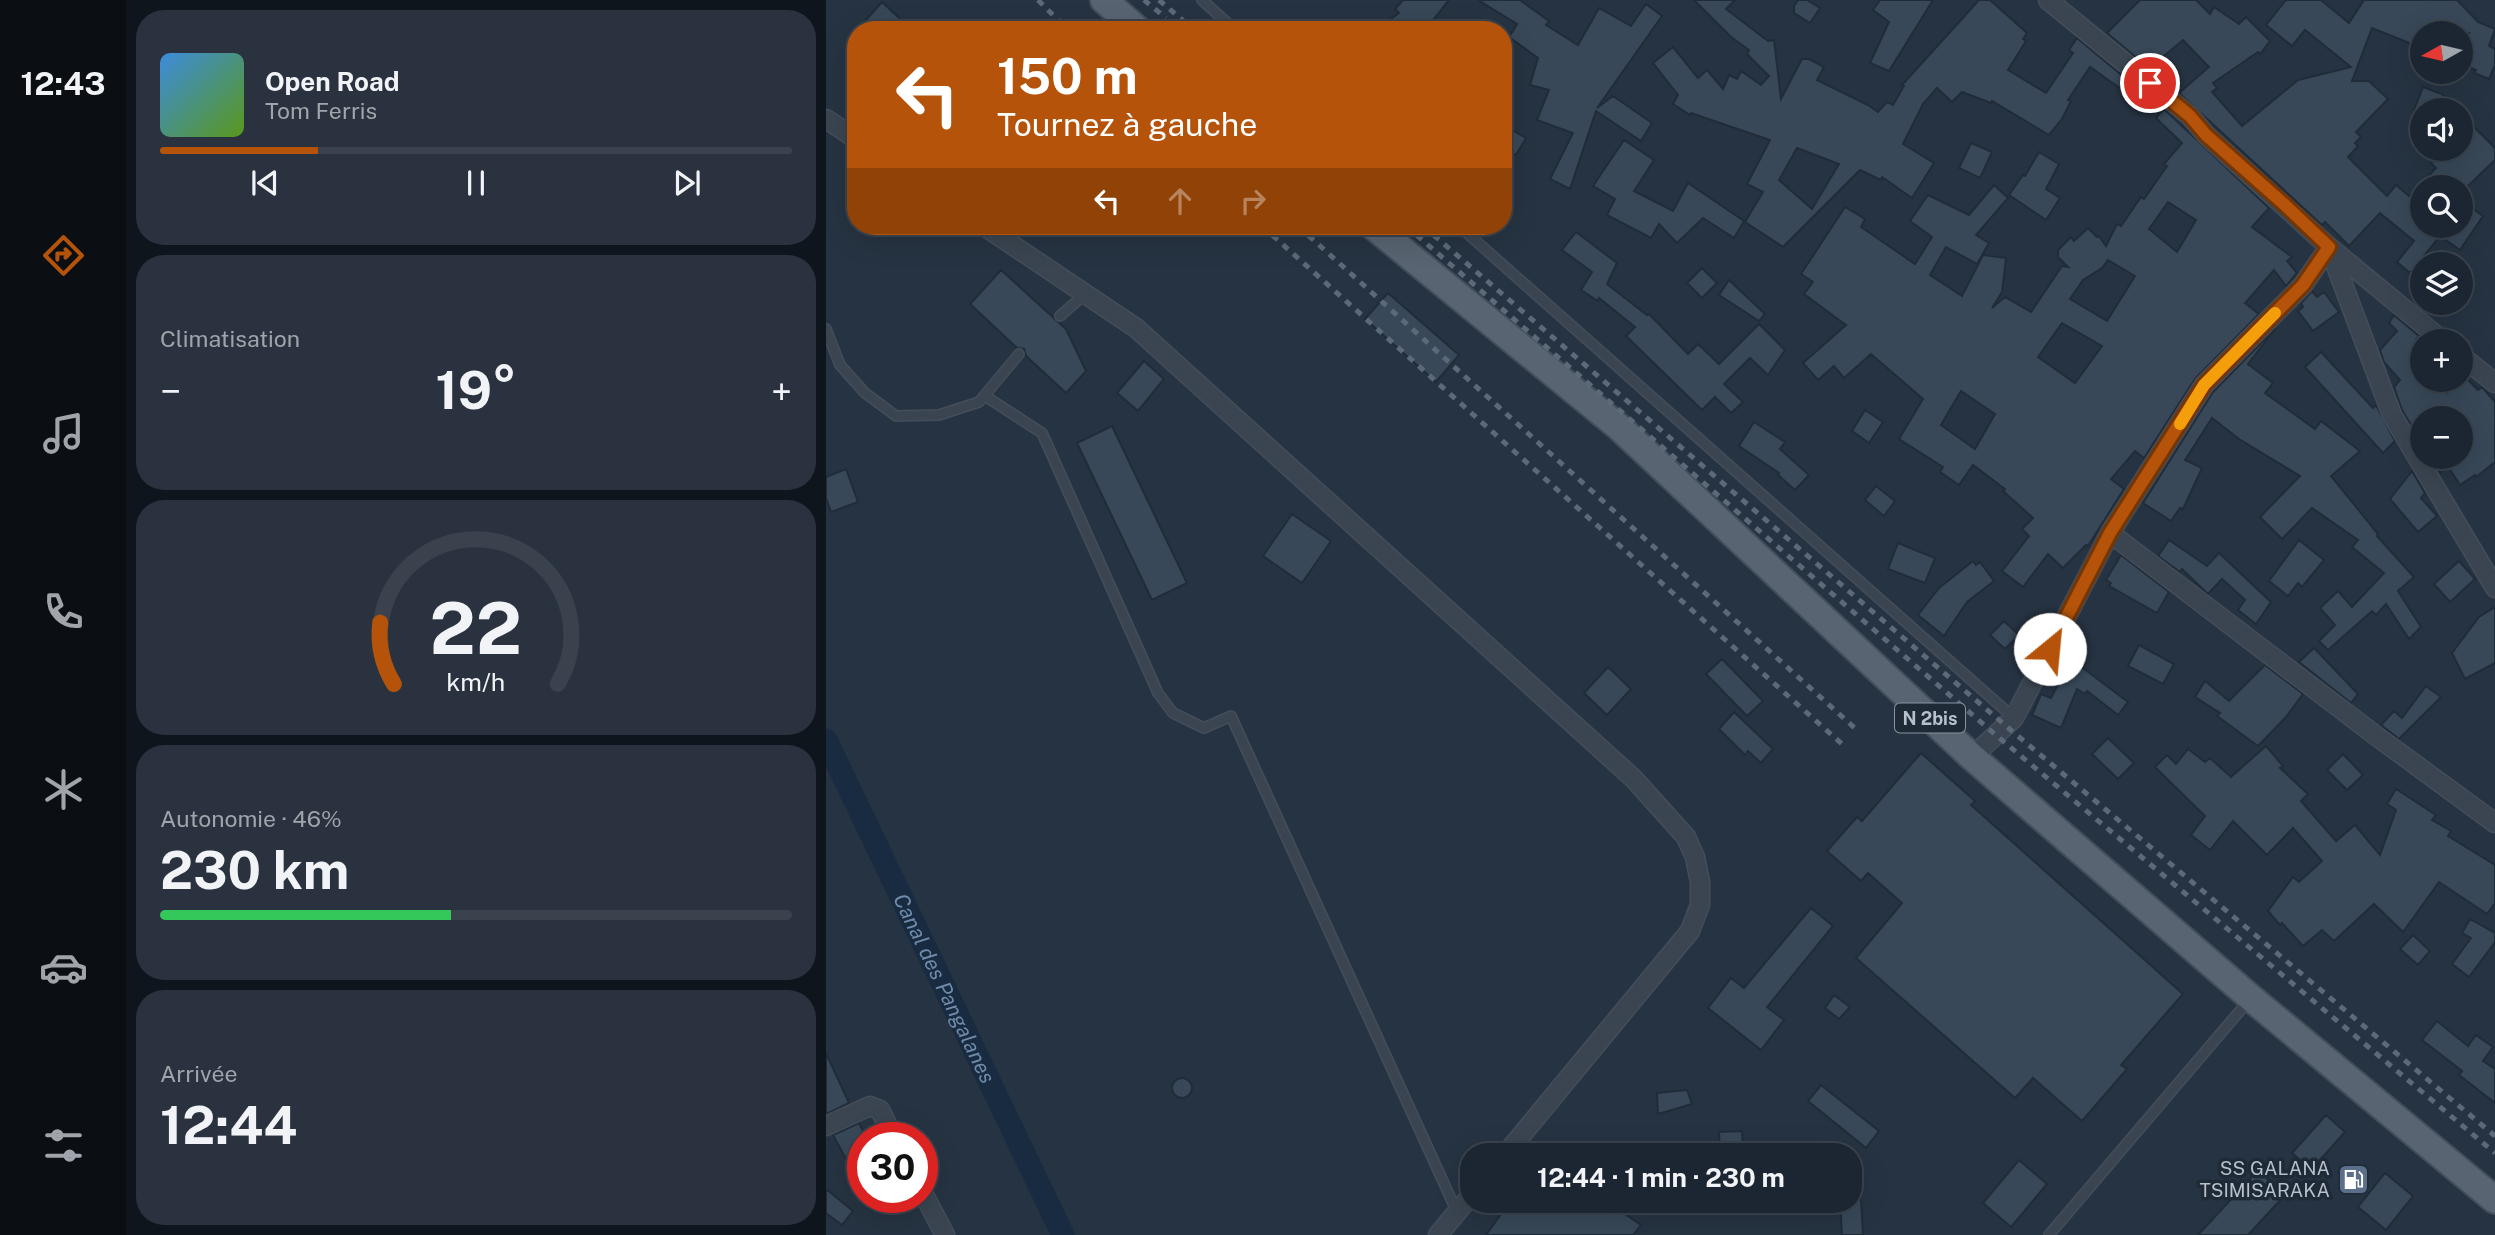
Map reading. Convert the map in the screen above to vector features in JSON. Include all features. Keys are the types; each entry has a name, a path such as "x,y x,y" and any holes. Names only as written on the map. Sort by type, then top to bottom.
{"main road":[{"path":"1104,0 1128,21"},
{"name":"N 2bis","path":"1384,235 1620,428 1972,757 2251,998 2495,1200"}],"street":[{"path":"2048,0 2190,116 2206,135 2329,247 2428,329"},
{"path":"826,119 847,133"},
{"path":"997,235 1136,328 1634,779 1686,836 1695,857 1700,882 1700,905 1690,931 1515,1143"},
{"path":"1972,757 2014,718 2110,533 2204,385 2303,285 2329,247"},
{"path":"2329,247 2392,415 2495,588"},
{"path":"2473,365 2495,383"},
{"path":"2110,533 2495,823"},
{"path":"826,1126 870,1107 880,1110 886,1122"},
{"path":"1438,1235 1460,1209"},
{"path":"934,1213 945,1235"}],"lane":[{"path":"1202,0 1225,21"},
{"path":"1469,235 2014,718"},
{"path":"1060,316 1085,294"},
{"path":"826,329 840,365 864,393 896,416 939,415 979,402 1019,354"},
{"path":"985,396 1042,433 1158,693 1173,713 1204,728 1231,716 1457,1212"},
{"path":"2049,1235 2251,998"}],"building":[{"path":"1403,0 1449,0 1432,21 1388,21 1399,13 1395,9"},
{"path":"1478,0 1520,0 1549,21 1546,25 1578,45 1599,8 1631,26 1646,4 1662,16 1597,108 1613,96 1652,123 1641,141 1596,111 1570,189 1550,179 1573,133 1537,120 1549,90 1530,85 1538,58 1512,39 1512,32 1517,24"},
{"path":"1694,0 1735,0 1726,9 1768,41 1774,40 1781,99 1802,59 1809,59 1824,67 1817,80 1878,112 1887,102 1893,105 1904,86 1902,85 1979,0 1990,0 2027,33 2023,39 2026,41 2008,70 2046,93 2073,53 2069,50 2077,38 2137,88 2131,96 2090,67 2068,100 2071,101 2062,119 2049,135 1992,101 1991,103 1962,92 1952,102 1937,88 1923,104 1903,144 1934,163 1912,198 1882,177 1881,180 1860,170 1783,247 1745,222 1763,192 1747,184 1770,140 1691,113 1690,115 1673,104 1678,95 1653,63 1673,47 1698,78 1707,70 1723,89 1729,75 1737,79 1741,71 1761,85 1769,76 1747,54 1749,50 1731,37","holes":["1797,148 1839,164 1812,209 1779,180"]},
{"path":"1798,0 1807,0 1820,8 1810,23 1794,13"},
{"path":"1880,0 1933,0 1889,71 1870,63 1889,22 1873,10"},
{"path":"2140,0 2196,0 2210,14 2214,7 2239,24 2246,17 2270,41 2260,54 2258,52 2213,83 2217,88 2212,92 2242,126 2298,80 2351,67 2305,30 2292,46 2266,25 2286,0 2321,0 2349,23 2364,0 2457,0 2478,22 2495,29 2489,46 2495,49 2495,65 2489,79 2474,73 2473,21 2410,21 2410,43 2372,28 2352,81 2369,81 2388,99 2356,132 2361,137 2355,143 2358,146 2348,157 2387,196 2396,185 2410,195 2410,238 2380,213 2349,246 2325,222 2322,225 2179,93 2209,67 2183,40 2151,70 2107,33"},
{"path":"882,2 902,21 865,21"},
{"path":"2423,87 2446,98 2419,98"},
{"path":"2164,109 2269,208 2252,227 2292,257 2287,261 2297,273 2286,286 2274,270 2245,303 2259,314 2195,379 2144,458 2135,451 2111,479 2124,489 2088,546 2063,568 2048,554 2023,587 2002,571 2029,536 2022,529 2033,518 2003,491 2005,489 1973,465 1959,485 1940,472 1943,467 1899,439 1923,399 1871,354 1844,378 1834,366 1818,380 1803,363 1846,325 1804,294 1813,282 1801,274 1845,207 1865,219 1861,227 1915,264 1932,237 1910,221 1928,195 1969,215 1994,185 2008,198 1976,235 1989,243 1977,264 1946,247 1930,275 1962,296 1983,255 2006,258 2002,292 1992,308 2005,297 2031,312 2062,266 2068,267 2058,257 2058,250 2071,237 2074,241 2088,228 2099,236 2106,246 2117,224 2121,226 2141,197 2144,199 2167,166 2164,164 2182,143 2156,118","holes":["2168,202 2196,220 2177,252 2149,229","2108,260 2135,276 2107,321 2070,299 2083,280 2102,268","2062,323 2102,346 2075,383 2038,357","1961,391 1995,414 1975,449 1941,425"]},
{"path":"2473,126 2495,148 2495,160 2473,181 2473,175 2429,175 2436,168 2431,163 2433,161 2473,161"},
{"path":"1512,130 1526,138 1516,155 1512,153"},
{"path":"1624,140 1654,160 1634,191 1673,211 1688,183 1744,221 1734,238 1703,218 1677,243 1659,224 1651,238 1607,215 1615,199 1593,186"},
{"path":"1971,143 1992,152 1980,178 1959,168"},
{"path":"2039,152 2059,164 2046,189 2060,198 2046,220 2009,195 2023,175 2025,176"},
{"path":"2473,209 2483,216 2473,231"},
{"path":"1576,232 1617,263 1607,284 1649,314 1688,354 1698,344 1719,364 1759,324 1785,350 1768,375 1750,358 1724,384 1743,402 1731,413 1715,397 1702,410 1626,336 1635,327 1599,298 1598,301 1581,290 1592,272 1562,250"},
{"path":"2410,238 2438,238 2427,252 2410,252 2410,273 2397,262 2414,241"},
{"path":"2443,238 2468,238 2460,250"},
{"path":"1702,268 1717,283 1702,298 1687,283"},
{"path":"1001,270 1066,329 1086,371 1066,393 1026,356 1024,349 1017,348 970,304"},
{"path":"1729,280 1765,314 1759,321 1719,295"},
{"path":"2312,291 2317,297 2324,292 2339,312 2313,331 2298,311 2303,307 2301,303"},
{"path":"1388,293 1459,355 1436,382 1365,319"},
{"path":"2394,315 2411,329 2410,392 2473,392 2473,385 2478,390 2482,387 2495,402 2495,462 2476,477 2475,475 2460,485 2450,469 2473,469 2473,406 2410,406 2410,423 2394,387 2400,380 2384,362 2380,350 2397,331 2389,323"},
{"path":"2276,328 2248,364 2273,383 2265,393 2315,429 2321,421 2360,451 2331,476 2377,536 2414,577 2398,591 2421,627 2409,639 2386,604 2376,615 2372,611 2328,650 2319,641 2335,625 2320,608 2338,591 2352,607 2384,573 2352,547 2358,540 2312,508 2282,539 2260,517 2300,476 2239,439 2212,418 2185,460 2202,468 2183,509 2180,508 2171,521 2143,503 2213,392"},
{"path":"2321,352 2373,408 2376,405 2395,441 2383,453 2305,367"},
{"path":"1144,361 1164,379 1138,411 1117,393"},
{"path":"1865,410 1883,422 1869,443 1852,431"},
{"path":"1754,422 1785,442 1780,449 1809,475 1795,490 1779,473 1739,446"},
{"path":"1112,426 1187,583 1152,600 1077,443"},
{"path":"846,469 858,502 831,512 826,498 826,477"},
{"path":"2412,471 2425,493 2421,498 2437,516 2418,532 2390,499"},
{"path":"1876,486 1895,501 1884,516 1865,500"},
{"path":"1292,514 1331,541 1302,583 1263,556"},
{"path":"2169,540 2207,566 2219,553 2271,602 2256,624 2238,610 2245,600 2222,579 2208,594 2182,569 2180,572 2158,556"},
{"path":"2299,540 2324,560 2302,587 2298,583 2288,596 2269,581"},
{"path":"1898,543 1935,558 1925,583 1888,569"},
{"path":"2121,555 2169,592 2157,613 2109,586 2111,583 2106,580"},
{"path":"1973,561 1976,565 1980,562 1994,581 1967,602 1944,636 1918,615 1939,588"},
{"path":"2459,561 2475,579 2450,602 2434,584"},
{"path":"2495,607 2495,663 2465,679 2452,653 2479,617"},
{"path":"2004,621 2019,635 2005,649 1990,635"},
{"path":"2139,645 2174,664 2163,684 2128,666"},
{"path":"2314,648 2358,694 2351,703 2299,662"},
{"path":"1722,659 1763,701 1747,716 1706,674"},
{"path":"2071,659 2128,702 2118,715 2087,691 2085,694 2077,689 2061,728 2032,715 2041,694 2051,698"},
{"path":"2265,665 2303,694 2286,717 2258,746 2217,716 2220,713 2195,697 2205,681 2229,701"},
{"path":"1608,667 1631,689 1607,715 1584,693"},
{"path":"2426,686 2441,697 2399,739 2381,725 2394,711 2402,718"},
{"path":"1734,712 1773,749 1761,763 1748,751 1745,755 1719,729"},
{"path":"2108,738 2134,763 2118,779 2092,754"},
{"path":"2266,746 2283,766 2280,768 2308,794 2301,801 2336,841 2355,825 2380,855 2396,810 2387,804 2396,789 2436,815 2432,820 2451,831 2448,836 2495,865 2495,903 2487,914 2439,882 2403,932 2374,904 2334,941 2322,930 2303,946 2268,911 2293,877 2299,882 2322,861 2293,828 2267,855 2233,821 2210,850 2191,835 2205,816 2155,767 2167,755 2176,764 2188,749 2205,762 2210,758 2231,777"},
{"path":"1921,753 1975,801 1971,805 2183,994 2121,1065 2127,1069 2082,1121 2033,1078 2015,1098 1856,958 1902,903 1868,873 1861,881 1827,851 1857,817 1862,821"},
{"path":"2343,754 2363,775 2347,790 2327,770"},
{"path":"1811,908 1833,926 1767,1007 1784,1020 1761,1050 1708,1008 1731,978 1744,988"},
{"path":"2470,919 2495,933 2495,942 2469,977 2452,964 2471,938 2462,933"},
{"path":"2413,935 2430,951 2418,965 2400,949"},
{"path":"1834,995 1850,1007 1839,1019 1825,1008"},
{"path":"2437,1021 2468,1046 2476,1035 2493,1047 2483,1061 2495,1069 2495,1103 2459,1075 2462,1071 2422,1040"},
{"path":"826,1053 849,1103 826,1114"},
{"path":"1182,1078 1189,1081 1192,1088 1189,1095 1182,1098 1175,1095 1172,1088 1175,1081"},
{"path":"1821,1085 1879,1131 1866,1148 1808,1101"},
{"path":"1687,1090 1692,1104 1658,1114 1657,1093"},
{"path":"2326,1115 2345,1132 2311,1170 2292,1153"},
{"path":"847,1129 847,1161 833,1135"},
{"path":"1742,1131 1743,1143 1720,1143 1719,1132"},
{"path":"2019,1160 2047,1184 2011,1227 1983,1203"},
{"path":"2258,1170 2285,1195 2248,1235 2198,1235"},
{"path":"2385,1173 2413,1196 2386,1230 2358,1207"},
{"path":"826,1189 847,1206 847,1213 851,1213 842,1225 826,1213"},
{"path":"1502,1213 1623,1213 1641,1225 1633,1235 1486,1235"},
{"path":"1841,1213 1862,1213 1863,1235 1842,1235"}],"waterway":[{"name":"Canal des Pangalanes","path":"826,740 1063,1235"}],"railway":[{"path":"1038,0 1059,21"},
{"path":"1144,0 1166,18"},
{"path":"1159,0 1184,21"},
{"path":"1272,235 1843,745"},
{"path":"1308,235 1858,731"},
{"path":"1416,235 1997,736 2495,1153"},
{"path":"1433,235 2006,726 2495,1136"}],"slow traffic":[{"path":"2180,424 2204,385 2275,313"}],"place":[{"name":"SS GALANA TSIMISARAKA","path":"2353,1179"}],"route":[{"path":"2050,649 2110,533 2204,385 2303,285 2329,247 2206,135 2190,116 2150,83"}]}
